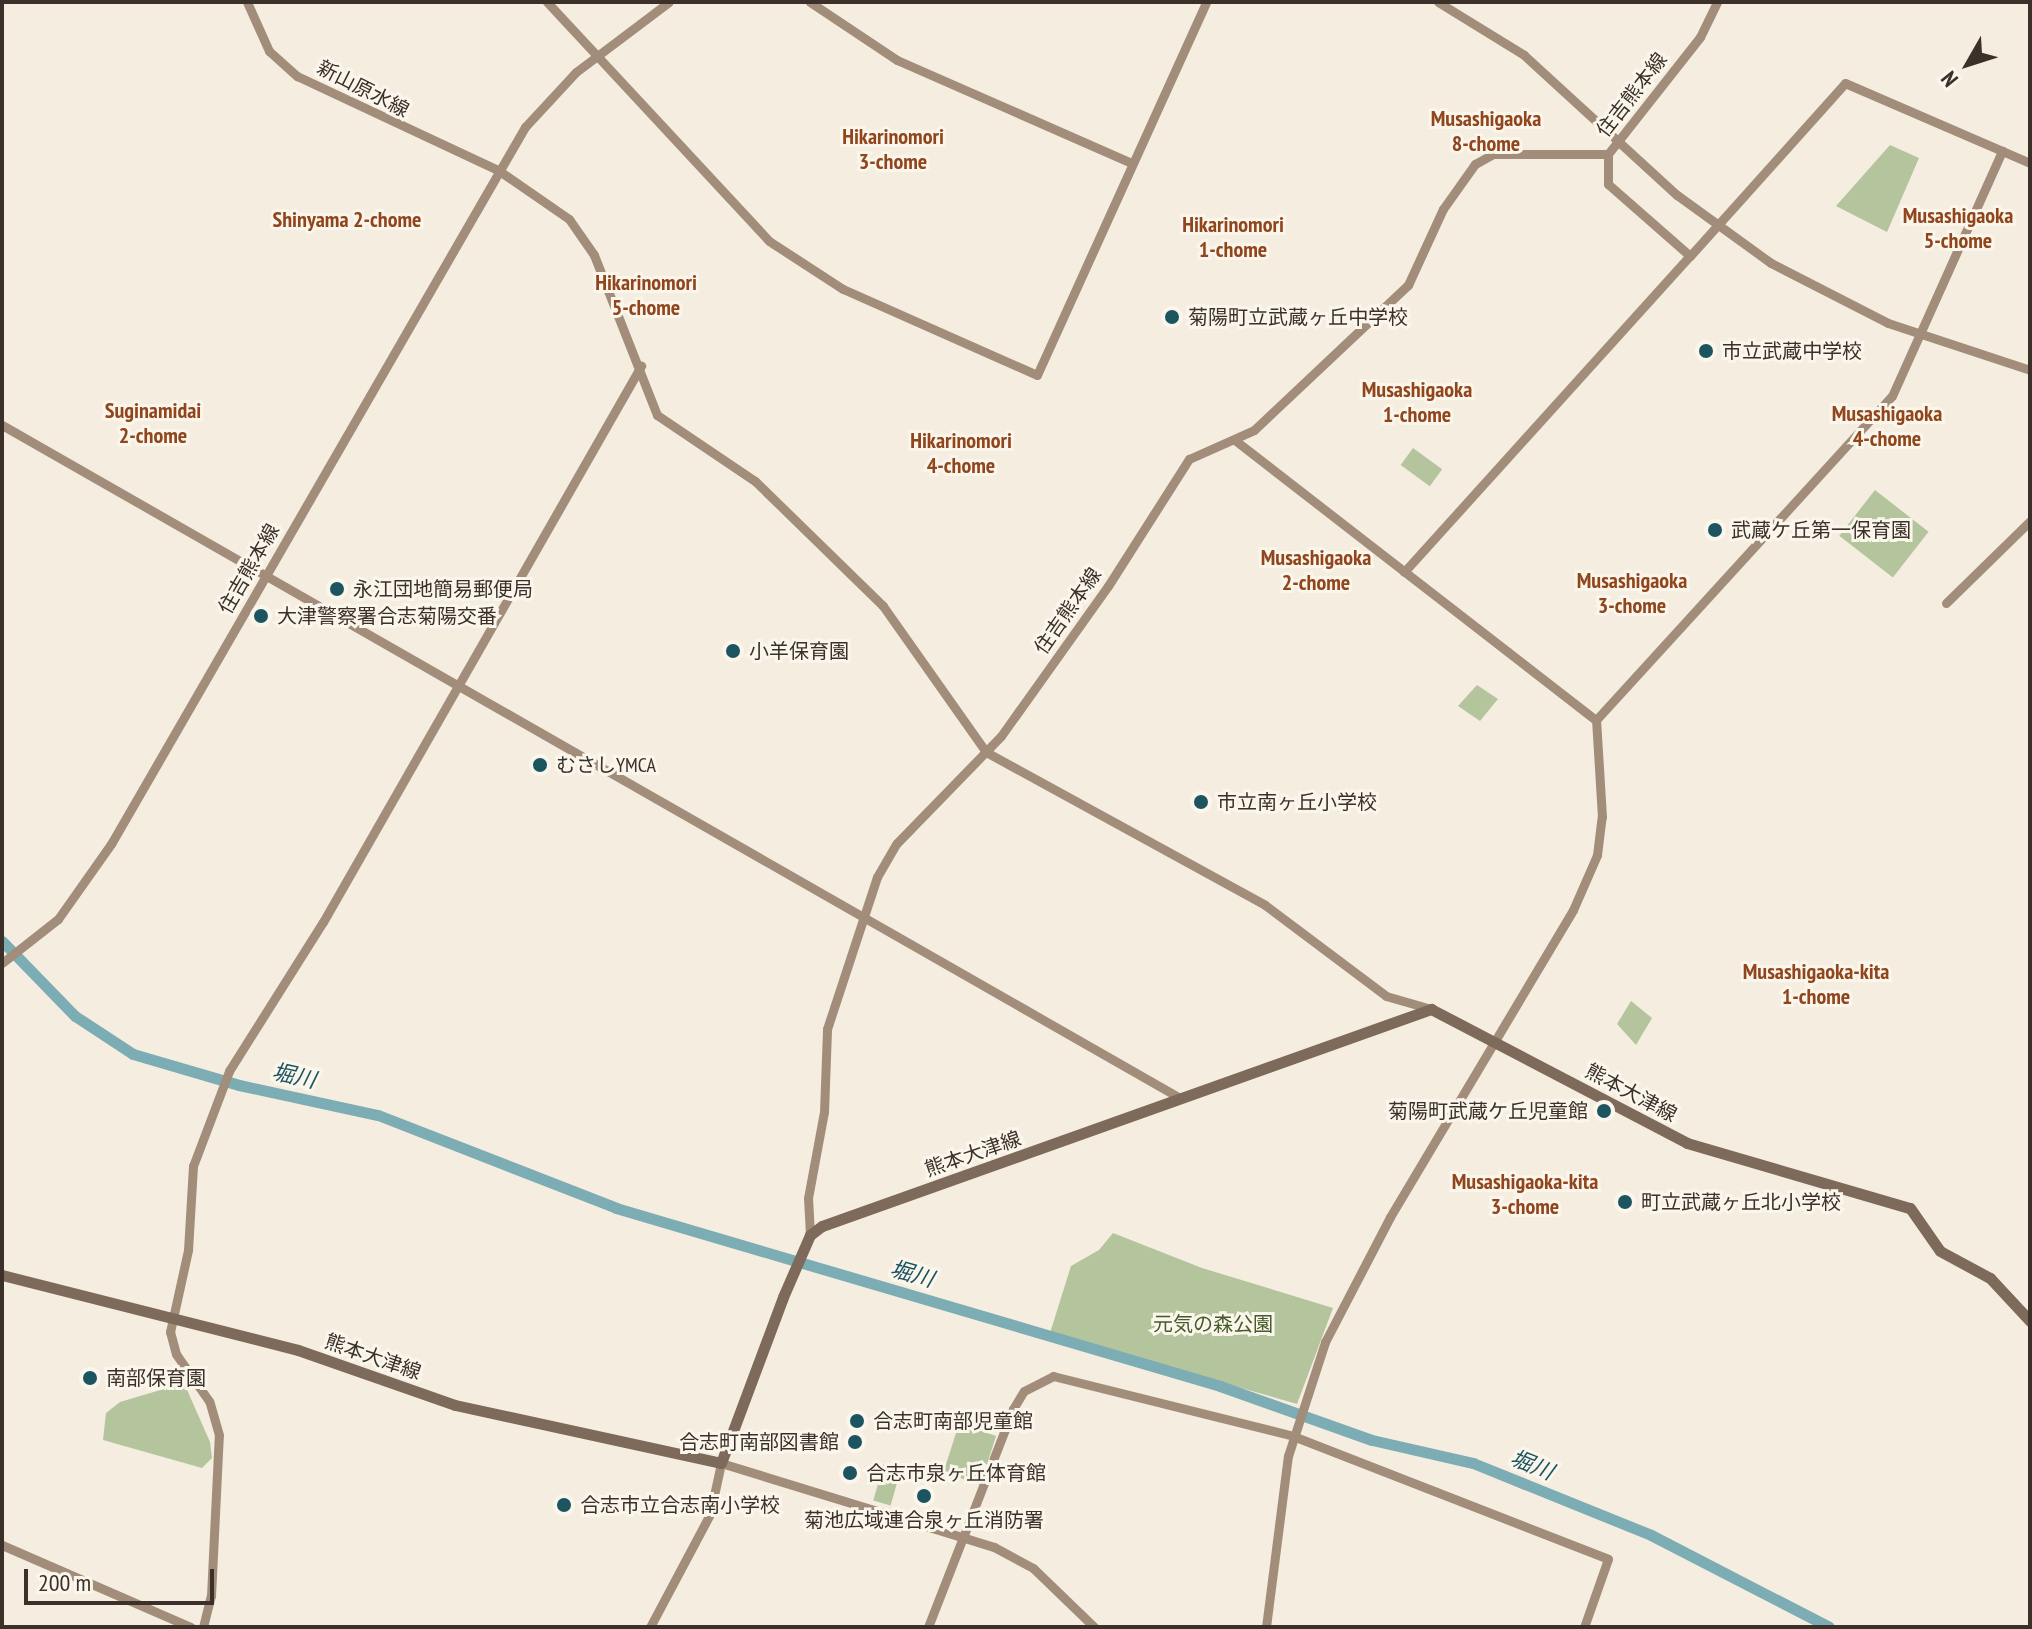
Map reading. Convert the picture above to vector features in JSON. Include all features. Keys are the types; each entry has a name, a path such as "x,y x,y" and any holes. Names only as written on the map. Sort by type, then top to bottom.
{"main road":[{"name":"熊本大津線","path":"810,1235 822,1226 1431,1009 1687,1143 1910,1208 1940,1251 1990,1278 2030,1321"},
{"path":"721,1463 810,1235"},
{"name":"熊本大津線","path":"2,1275 171,1322 298,1350 484,1413 721,1463"}],"street":[{"name":"新山原水線","path":"247,2 269,51 297,76 498,170"},
{"path":"547,2 736,210 794,259 856,295 1037,375 1206,2"},
{"name":"住吉熊本線","path":"2,963 26,947 79,895 265,578 498,170 541,107 596,55 669,2"},
{"path":"810,2 897,60 1132,163"},
{"path":"1438,2 1524,55 1619,142 1718,226 1824,293 1922,336 2030,370"},
{"name":"住吉熊本線","path":"810,1235 808,1198 824,1112 823,1047 863,917 897,843 986,752 1103,594 1189,459 1236,441 1408,285 1457,185 1486,155 1608,154 1700,37 1717,2"},
{"path":"1404,572 1845,83 2030,163"},
{"path":"1266,1627 1293,1436 1340,1309 1573,910 1597,855 1602,817 1596,720 1881,412 1922,336 2002,151"},
{"path":"1608,154 1608,184 1690,256"},
{"path":"498,170 580,230 663,423 755,481 883,606 986,752 1265,905 1386,996 1431,1009"},
{"path":"203,1627 211,1596 219,1435 209,1401 176,1354 171,1322 188,1250 193,1166 223,1084 317,932 641,366"},
{"path":"2,425 1180,1098"},
{"path":"1236,441 1596,720"},
{"path":"1946,603 2030,521"},
{"path":"928,1627 1013,1409 1043,1377 1064,1376 1218,1422 1293,1436 1608,1559 1584,1627"},
{"path":"650,1627 710,1514 721,1463 963,1535 1033,1568 1094,1627"},
{"path":"2,1545 191,1627"}],"green space":[{"path":"1890,145 1919,158 1887,232 1836,206"},
{"path":"1413,448 1442,469 1430,486 1401,465"},
{"path":"1875,490 1929,532 1893,578 1839,536"},
{"path":"1477,685 1498,699 1480,721 1458,706"},
{"path":"1631,1001 1652,1018 1636,1045 1617,1024"},
{"name":"元気の森公園","path":"1113,1233 1202,1268 1333,1308 1297,1404 1050,1333 1071,1266 1099,1250"},
{"path":"184,1383 210,1442 212,1458 202,1468 103,1440 106,1413 120,1402"},
{"path":"959,1424 996,1436 980,1485 943,1473"},
{"path":"884,1463 901,1468 891,1505 873,1500"}],"waterway":[{"name":"堀川","path":"2,941 75,1016 133,1054 239,1085 378,1115 616,1208 1220,1386 1372,1440 1473,1463 1651,1535 1829,1627"}],"place":[{"name":"菊陽町立武蔵ヶ丘中学校","path":"1172,317"},
{"name":"市立武蔵中学校","path":"1706,351"},
{"name":"武蔵ケ丘第一保育園","path":"1715,530"},
{"name":"永江団地簡易郵便局","path":"337,589"},
{"name":"大津警察署合志菊陽交番","path":"261,616"},
{"name":"小羊保育園","path":"733,651"},
{"name":"むさしYMCA","path":"540,765"},
{"name":"市立南ヶ丘小学校","path":"1201,802"},
{"name":"菊陽町武蔵ケ丘児童館","path":"1604,1111"},
{"name":"町立武蔵ヶ丘北小学校","path":"1625,1202"},
{"name":"南部保育園","path":"90,1378"},
{"name":"合志町南部児童館","path":"857,1421"},
{"name":"合志町南部図書館","path":"855,1442"},
{"name":"合志市泉ヶ丘体育館","path":"850,1473"},
{"name":"菊池広域連合泉ヶ丘消防署","path":"924,1496"},
{"name":"合志市立合志南小学校","path":"564,1505"}],"district":[{"name":"Musashigaoka 8-chome","path":"1486,130"},
{"name":"Hikarinomori 3-chome","path":"893,148"},
{"name":"Shinyama 2-chome","path":"347,220"},
{"name":"Musashigaoka 5-chome","path":"1958,228"},
{"name":"Hikarinomori 1-chome","path":"1233,236"},
{"name":"Hikarinomori 5-chome","path":"646,294"},
{"name":"Musashigaoka 1-chome","path":"1417,402"},
{"name":"Suginamidai 2-chome","path":"153,422"},
{"name":"Musashigaoka 4-chome","path":"1887,426"},
{"name":"Hikarinomori 4-chome","path":"961,452"},
{"name":"Musashigaoka 2-chome","path":"1316,570"},
{"name":"Musashigaoka 3-chome","path":"1632,592"},
{"name":"Musashigaoka-kita 1-chome","path":"1816,984"},
{"name":"Musashigaoka-kita 3-chome","path":"1525,1194"}]}
